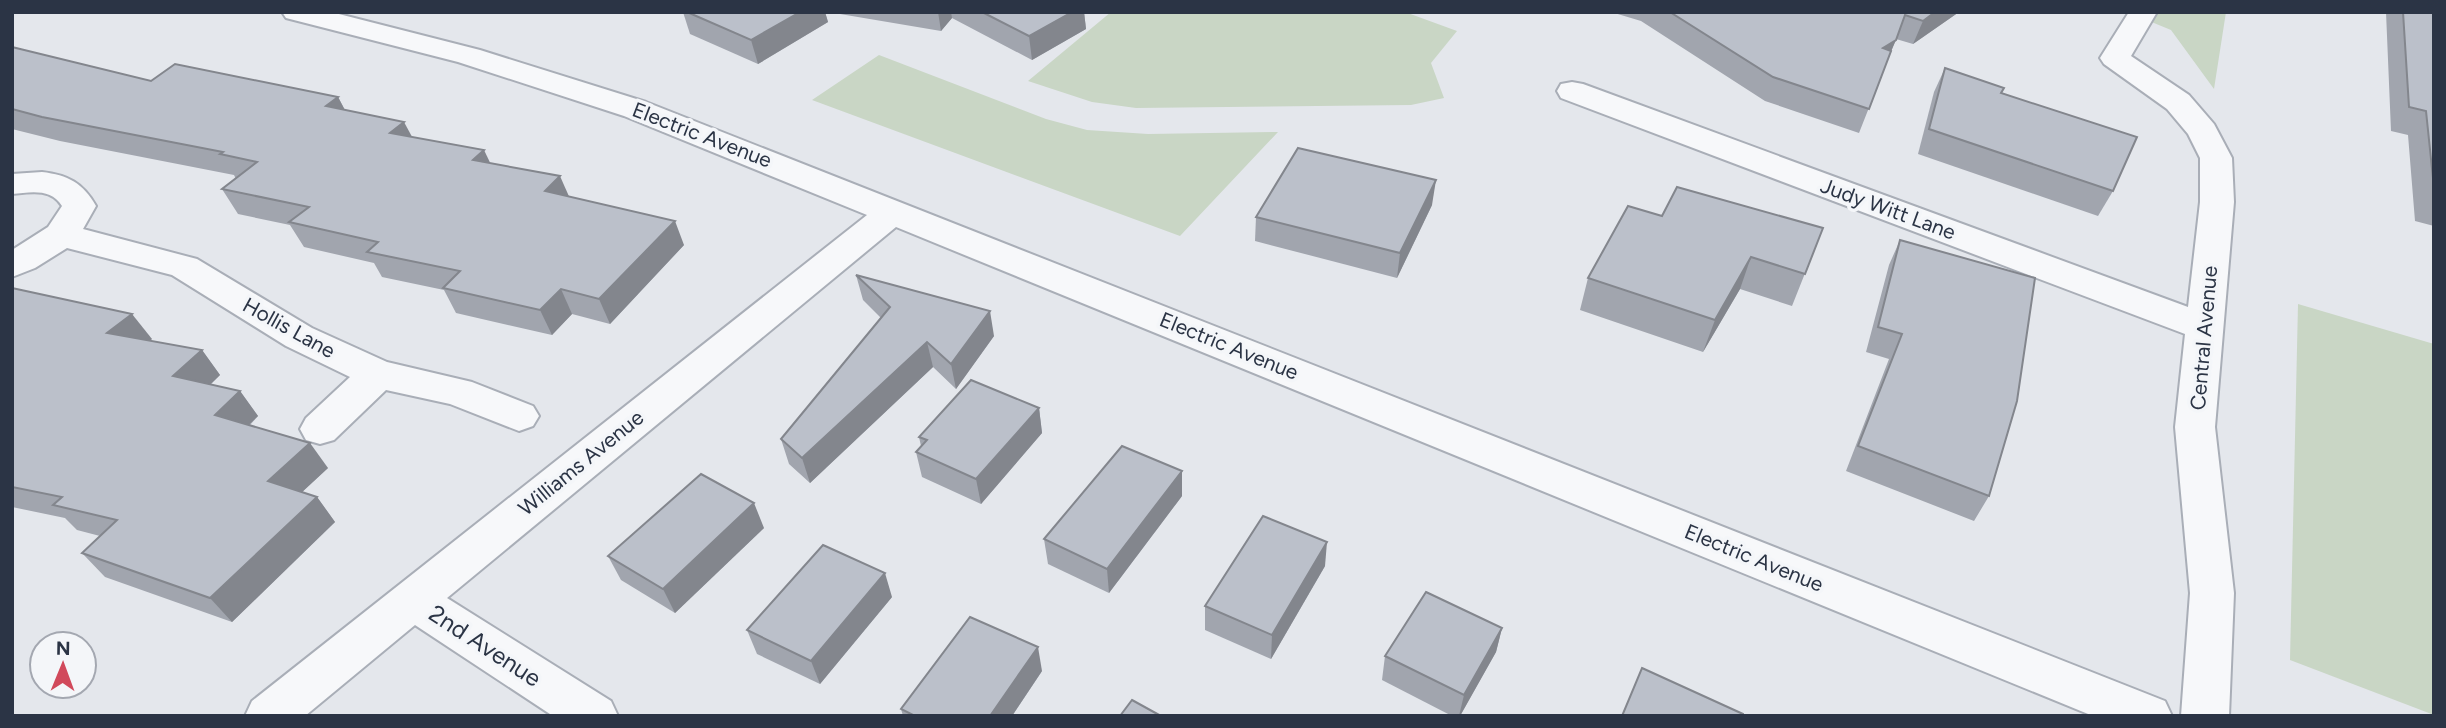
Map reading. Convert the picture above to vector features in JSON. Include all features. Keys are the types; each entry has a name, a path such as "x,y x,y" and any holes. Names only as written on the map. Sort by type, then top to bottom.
{"street":[{"name":"Electric Avenue","path":"296,12 480,59 622,104 2148,716"},
{"name":"Central Avenue","path":"2143,12 2115,58 2178,102 2203,131 2216,158 2217,202 2195,427 2212,593 2205,716"},
{"name":"Judy Witt Lane","path":"1572,91 2204,327"},
{"path":"12,184 47,182 64,186 75,195 79,206 74,220 61,235 38,252 12,265"},
{"name":"Williams Avenue","path":"269,716 894,211"},
{"name":"Hollis Lane","path":"61,235 184,267 299,337 378,374 458,392 519,416"},
{"path":"320,429 378,374"},
{"name":"2nd Avenue","path":"412,599 594,716"}],"green space":[{"path":"1111,12 1405,12 1457,31 1431,63 1444,98 1411,105 1136,108 1092,102 1028,81"},
{"path":"2127,12 2226,12 2214,89 2171,30"},
{"path":"879,55 1046,119 1087,130 1148,134 1278,132 1180,236 812,100"},
{"path":"2298,304 2434,344 2434,715 2290,660"}],"building":[{"path":"687,12 800,12 751,40"},
{"path":"982,12 1072,12 1029,36"},
{"path":"1670,12 1935,12 1923,21 1905,15 1896,40 1883,48 1891,51 1869,109 1773,77"},
{"path":"2403,12 2434,12 2434,188 2426,111 2409,107"},
{"path":"12,47 151,81 175,64 338,97 326,106 404,122 390,133 484,150 473,160 560,176 545,191 675,221 599,299 561,289 540,310 443,288 460,271 367,252 378,242 289,222 309,207 222,189 257,162 220,154 223,152 12,109"},
{"path":"1945,68 2004,88 2001,93 2137,137 2113,191 1929,129"},
{"path":"1298,148 1436,180 1400,253 1256,217"},
{"path":"1677,187 1823,228 1805,274 1751,257 1715,320 1588,278 1628,206 1662,216"},
{"path":"1900,240 2035,278 2017,401 1989,496 1858,446 1902,334 1878,327"},
{"path":"856,275 990,311 951,364 927,342 802,458 781,439 890,307"},
{"path":"12,288 132,314 107,333 202,350 173,376 240,391 215,415 310,443 268,481 317,497 210,598 82,553 117,520 53,505 62,497 12,487"},
{"path":"971,380 1039,408 976,479 916,452 927,440 919,437"},
{"path":"1122,446 1182,471 1107,569 1044,539"},
{"path":"701,474 754,503 663,589 608,556"},
{"path":"1263,516 1327,542 1272,635 1205,606"},
{"path":"823,545 885,573 811,661 747,630"},
{"path":"1426,592 1502,628 1464,695 1385,656"},
{"path":"970,617 1038,647 990,716 915,716 901,709"},
{"path":"1642,668 1743,714 1743,716 1622,716"},
{"path":"1132,700 1161,716 1120,716"}]}
